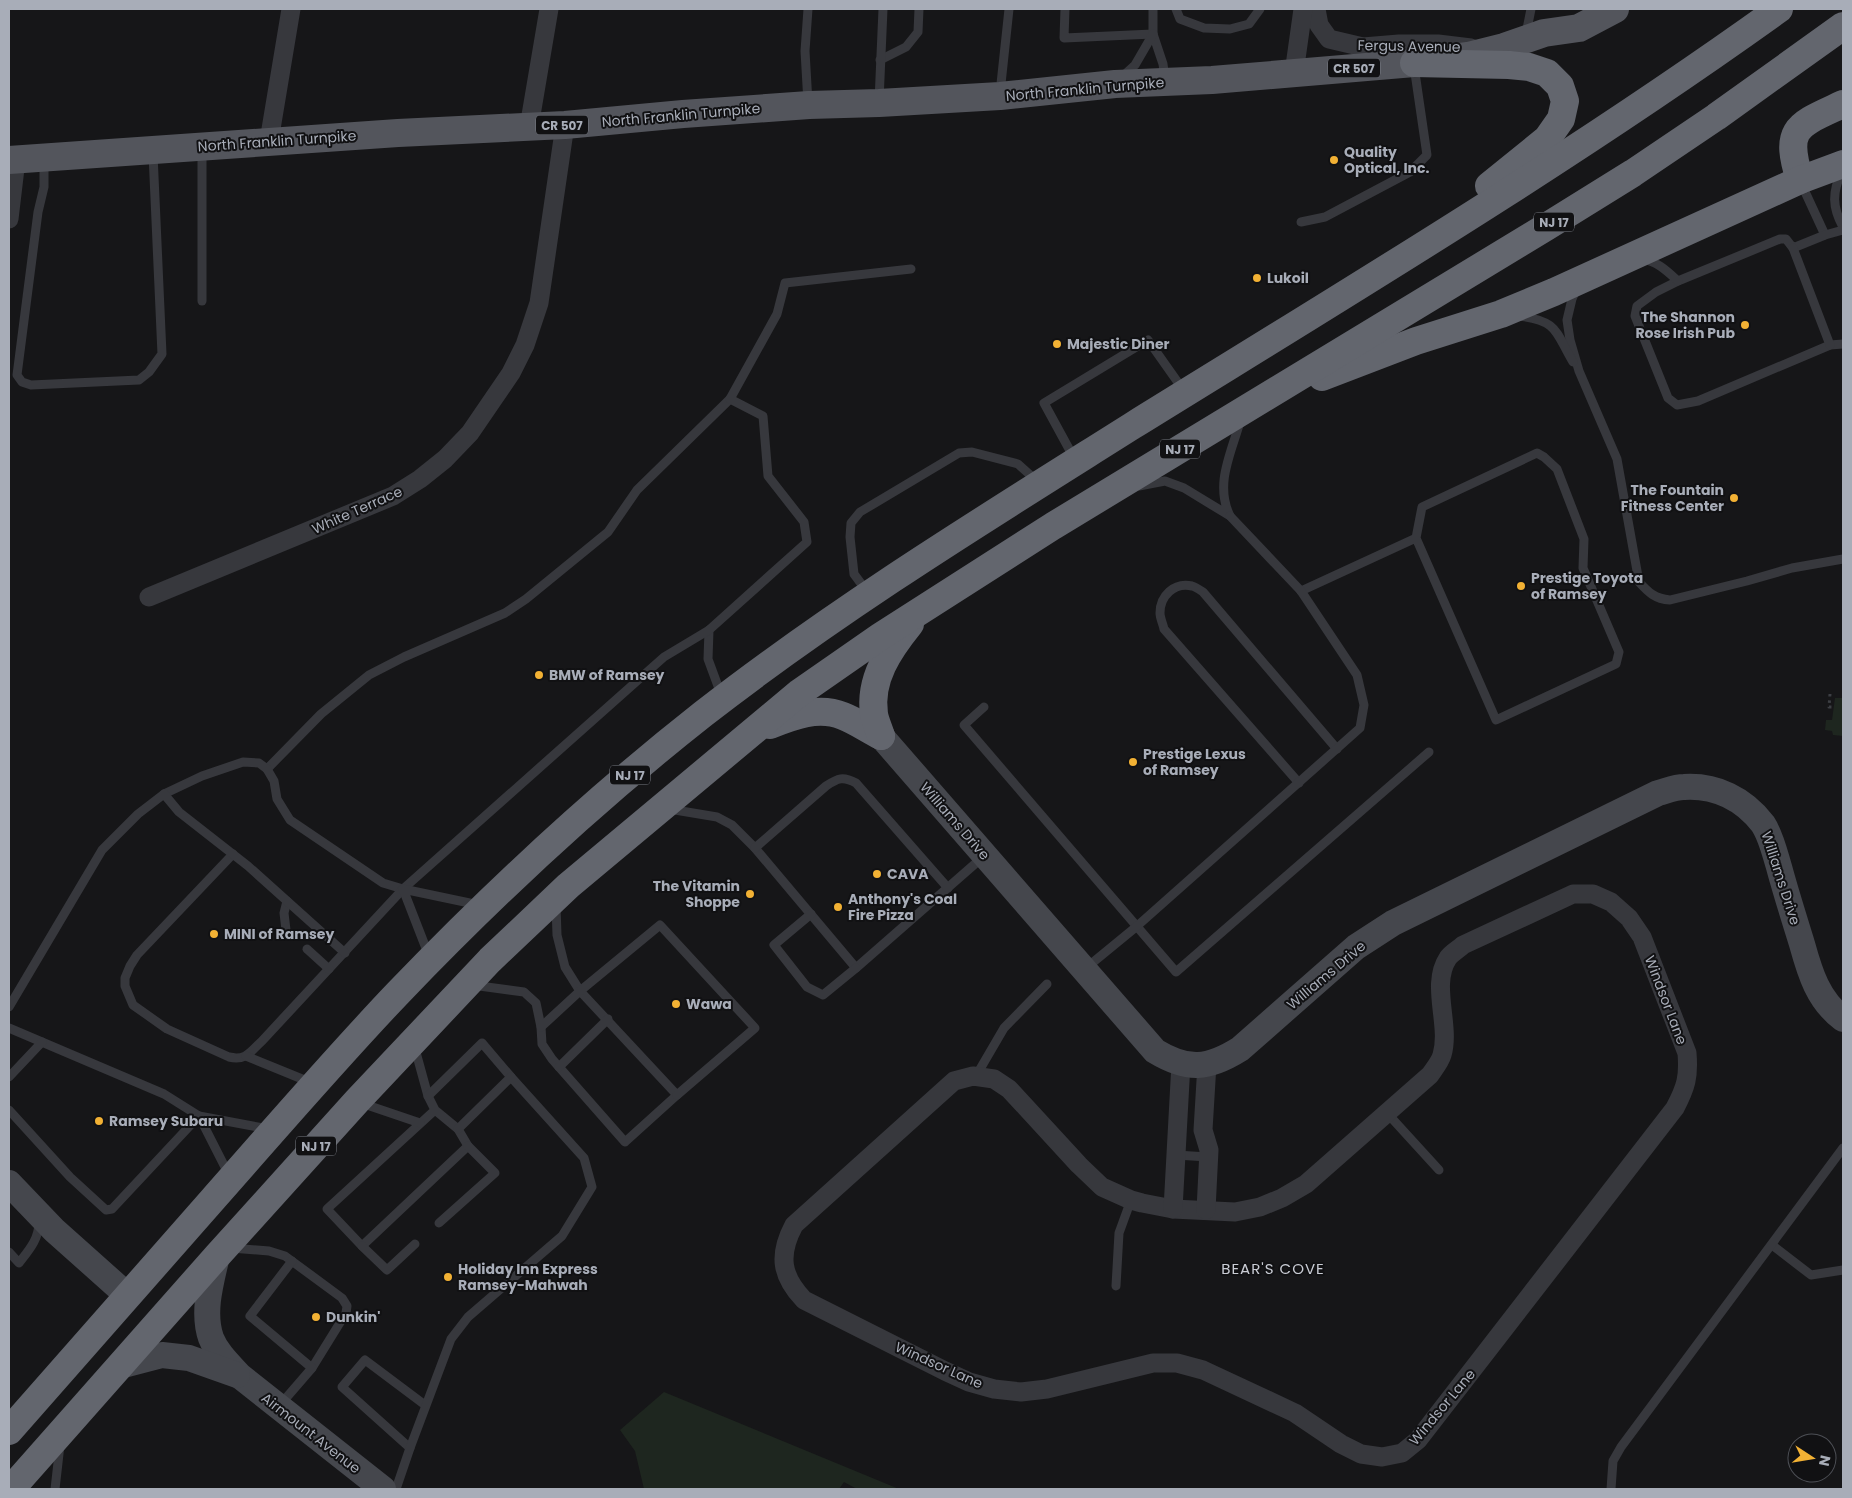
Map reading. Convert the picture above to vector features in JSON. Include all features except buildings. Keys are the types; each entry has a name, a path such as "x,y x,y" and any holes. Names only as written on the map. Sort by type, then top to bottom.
{"highway":[{"name":"NJ 17","path":"9,1430 315,1084 431,959 484,906 622,781 722,700 783,654 951,539 1381,273 1605,129 1779,9"},
{"name":"NJ 17","path":"11,1489 356,1101 467,984 556,898 799,693 925,607 1104,494 1633,173 1716,117 1843,26"},
{"path":"1381,273 1547,139 1561,119 1565,101 1560,86 1547,73 1529,67 1414,63"},
{"path":"1800,180 1793,158 1793,141 1800,126 1816,116 1843,104"},
{"path":"1800,180 1843,150"},
{"path":"1255,403 1416,341 1502,314 1800,180 1843,164"},
{"path":"881,736 874,715 873,701 880,668 902,635 925,607"},
{"path":"752,732 796,715 811,712 842,716 881,736"}],"main road":[{"name":"CR 507","path":"1535,36 1565,9"},
{"name":"CR 507","path":"1294,73 1414,63 1468,56 1535,36 1579,28 1615,9"},
{"name":"North Franklin Turnpike","path":"12,160 202,146 565,125 808,105 1000,96 1115,84 1294,73"}],"street":[{"path":"269,142 291,9"},
{"path":"528,127 549,9"},
{"path":"1294,73 1303,9"},
{"name":"Fergus Avenue","path":"1316,9 1319,25 1329,39 1363,48 1399,44 1438,44 1493,50"},
{"name":"White Terrace","path":"149,597 393,496 420,479 445,459 470,432 511,373 525,345 539,303 565,125"},
{"path":"9,219 12,160"},
{"name":"Williams Drive","path":"881,736 1155,1051 1181,1063 1207,1064 1222,1060 1240,1049 1356,947 1393,923 1658,793 1683,787 1708,788 1728,794 1747,806 1764,826 1774,852 1810,971 1819,993 1835,1013 1843,1019"},
{"name":"Windsor Lane","path":"1574,894 1593,894 1611,902 1629,918 1642,937 1687,1053 1688,1073 1683,1093 1676,1108 1418,1440 1402,1452 1382,1457 1361,1454 1341,1444 1295,1413 1203,1370 1177,1364 1153,1364 1021,1392 994,1389 969,1382 804,1300 792,1288 784,1268 787,1238 794,1226 954,1080 976,1076 994,1079 1009,1090 1102,1187 1131,1200 1173,1209 1235,1212 1260,1207 1282,1198 1306,1184 1387,1113 1430,1075 1442,1056 1445,1028 1441,998 1442,975 1448,958 1463,945 1574,894"},
{"path":"1173,1209 1181,1063"},
{"path":"1206,1210 1208,1150 1203,1130 1207,1064"},
{"path":"9,1184 128,1296"},
{"name":"Airmount Avenue","path":"220,1252 208,1299 208,1325 211,1338 219,1353 240,1376 278,1408 383,1489"},
{"name":"Airmount Avenue","path":"120,1366 162,1355 190,1358 240,1376"}],"lane":[{"path":"808,9 806,51 808,105"},
{"path":"879,103 883,9"},
{"path":"880,60 906,47 918,32 919,9"},
{"path":"1000,96 1009,9"},
{"path":"1065,9 1064,38 1154,34"},
{"path":"1153,9 1154,34 1163,64 1165,82"},
{"path":"1176,9 1180,19 1204,28 1230,29 1249,24 1260,9"},
{"path":"1531,9 1535,36"},
{"path":"1115,84 1135,65 1154,34"},
{"path":"1301,222 1325,217 1410,172 1427,155 1414,63"},
{"path":"202,146 202,301"},
{"path":"44,158 44,187 38,212 18,374 22,382 31,385 139,380 149,372 162,354 152,150"},
{"path":"1792,248 1843,229 1838,218 1834,200 1835,186 1843,169"},
{"path":"1800,180 1825,235"},
{"path":"1830,345 1792,248 1786,239 1780,238 1678,281 1644,299 1636,306 1635,316 1668,398 1677,405 1698,401 1830,345 1843,344"},
{"path":"1630,258 1652,260 1678,281"},
{"path":"267,769 321,714 369,675 404,657 504,614 526,599 608,532 637,490 730,399 777,314 785,283 912,269"},
{"path":"1579,370 1567,320 1572,299 1583,279"},
{"path":"1502,314 1536,318 1548,322 1558,333 1579,370 1617,459 1639,582 1649,593 1662,599 1670,600 1792,568 1843,559"},
{"path":"1076,462 1044,403 1148,340 1185,394"},
{"path":"233,854 138,956 130,966 125,986 133,1005 167,1030 228,1057 238,1059 246,1056 345,953 402,889 664,657 709,630 807,542 804,522 768,476 763,416 730,399"},
{"path":"1230,516 1224,504 1222,490 1224,475 1239,425 1255,403"},
{"path":"869,594 854,574 850,537 851,523 860,512 959,453 972,452 1018,464 1040,484"},
{"path":"1537,454 1544,456 1557,469 1584,539 1583,568 1619,652 1616,664 1496,720 1416,538 1422,507 1537,454"},
{"path":"1084,970 1136,927 1338,749 1360,728 1364,705 1357,675 1301,591 1230,516 1184,488 1165,481 1104,494"},
{"path":"1301,591 1416,538"},
{"path":"1299,783 1164,629 1160,608 1162,601 1170,590 1182,586 1193,586 1203,592 1338,749"},
{"path":"709,630 708,659 722,700"},
{"path":"984,707 964,725 1176,972 1429,752"},
{"path":"9,1007 102,850 138,814 164,794 202,776 244,762 259,763 267,769 274,781 277,799 290,820 383,883 402,889 484,906"},
{"path":"755,848 826,786 837,778 846,778 856,783 948,888"},
{"path":"164,794 179,812 233,854 345,953"},
{"path":"664,808 717,817 732,826 755,848 856,968"},
{"path":"811,914 774,945 807,987 823,995 985,856"},
{"path":"402,889 431,959"},
{"path":"556,898 557,935 565,968 580,991 677,1095"},
{"path":"286,930 284,913 287,901"},
{"path":"467,984 524,992 536,1003 542,1044 559,1067 625,1142 755,1028 660,925 580,991 541,1027"},
{"path":"306,949 329,969"},
{"path":"976,1076 1004,1028 1047,984"},
{"path":"559,1067 608,1019"},
{"path":"9,1028 164,1094 199,1116 274,1130"},
{"path":"413,1040 428,1096 435,1110 458,1129 468,1146 496,1173 439,1223"},
{"path":"9,1076 42,1042"},
{"path":"396,1489 425,1405 451,1339 468,1317 562,1236 592,1187 584,1158 482,1043 428,1096"},
{"path":"246,1056 315,1084"},
{"path":"458,1129 511,1077"},
{"path":"356,1101 420,1124"},
{"path":"9,1110 70,1176 106,1210 112,1209 199,1116"},
{"path":"415,1244 387,1270 327,1209 435,1110"},
{"path":"1387,1113 1439,1170"},
{"path":"199,1116 231,1179"},
{"path":"362,1246 468,1146"},
{"path":"1611,1489 1613,1461 1621,1447 1843,1148"},
{"path":"1176,1155 1208,1157"},
{"path":"1116,1286 1119,1233 1131,1200"},
{"path":"9,1252 19,1263 33,1245 39,1231 39,1214"},
{"path":"1772,1245 1811,1275 1843,1270"},
{"path":"220,1252 248,1248 269,1251 285,1256 342,1298 347,1306 346,1313 312,1368 278,1408"},
{"path":"292,1261 250,1316 312,1368"},
{"path":"410,1448 342,1386 365,1360 425,1405"},
{"path":"56,1489 62,1431"}],"path":[{"path":"1830,694 1829,707 1834,707"}],"shaded area":[{"path":"1835,698 1843,698 1843,736 1833,735 1832,731 1825,730 1826,720 1832,720"},
{"path":"664,1392 899,1489 857,1489 844,1482 839,1489 644,1489 635,1451 620,1430"}],"place":[{"name":"Quality Optical, Inc.","path":"1334,160"},
{"name":"Lukoil","path":"1257,278"},
{"name":"The Shannon Rose Irish Pub","path":"1745,325"},
{"name":"Majestic Diner","path":"1057,344"},
{"name":"The Fountain Fitness Center","path":"1734,498"},
{"name":"Prestige Toyota of Ramsey","path":"1521,586"},
{"name":"BMW of Ramsey","path":"539,675"},
{"name":"Prestige Lexus of Ramsey","path":"1133,762"},
{"name":"CAVA","path":"877,874"},
{"name":"The Vitamin Shoppe","path":"750,894"},
{"name":"Anthony's Coal Fire Pizza","path":"838,907"},
{"name":"MINI of Ramsey","path":"214,934"},
{"name":"Wawa","path":"676,1004"},
{"name":"Ramsey Subaru","path":"99,1121"},
{"name":"Holiday Inn Express Ramsey-Mahwah","path":"448,1277"},
{"name":"Dunkin'","path":"316,1317"}],"district":[{"name":"BEAR'S COVE","path":"1273,1268"}]}
